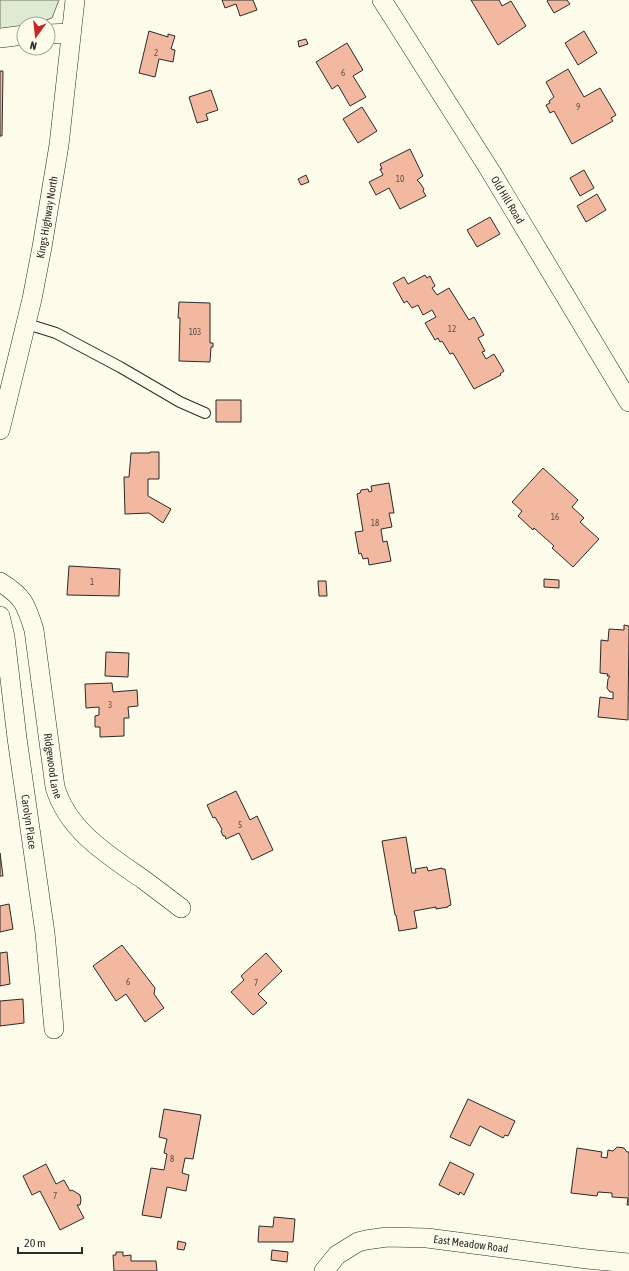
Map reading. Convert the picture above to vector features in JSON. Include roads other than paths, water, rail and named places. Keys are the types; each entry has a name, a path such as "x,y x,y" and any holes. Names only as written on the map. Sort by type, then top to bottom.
{"street":[{"name":"Kings Highway North","path":"0,430 34,291 59,145 75,0"},
{"name":"Old Hill Road","path":"382,0 491,172 629,402"},
{"path":"56,34 71,33"},
{"path":"0,38 16,36"},
{"name":"Ridgewood Lane","path":"0,582 15,591 22,598 34,630 54,782 63,808 87,838 180,908"},
{"name":"Carolyn Place","path":"0,616 5,637 17,738 42,912 54,1029"},
{"name":"East Meadow Road","path":"324,1271 337,1255 358,1242 387,1237 427,1238 629,1263"}],"lane":[{"path":"26,324 56,333 120,367 180,402 205,413"}]}
